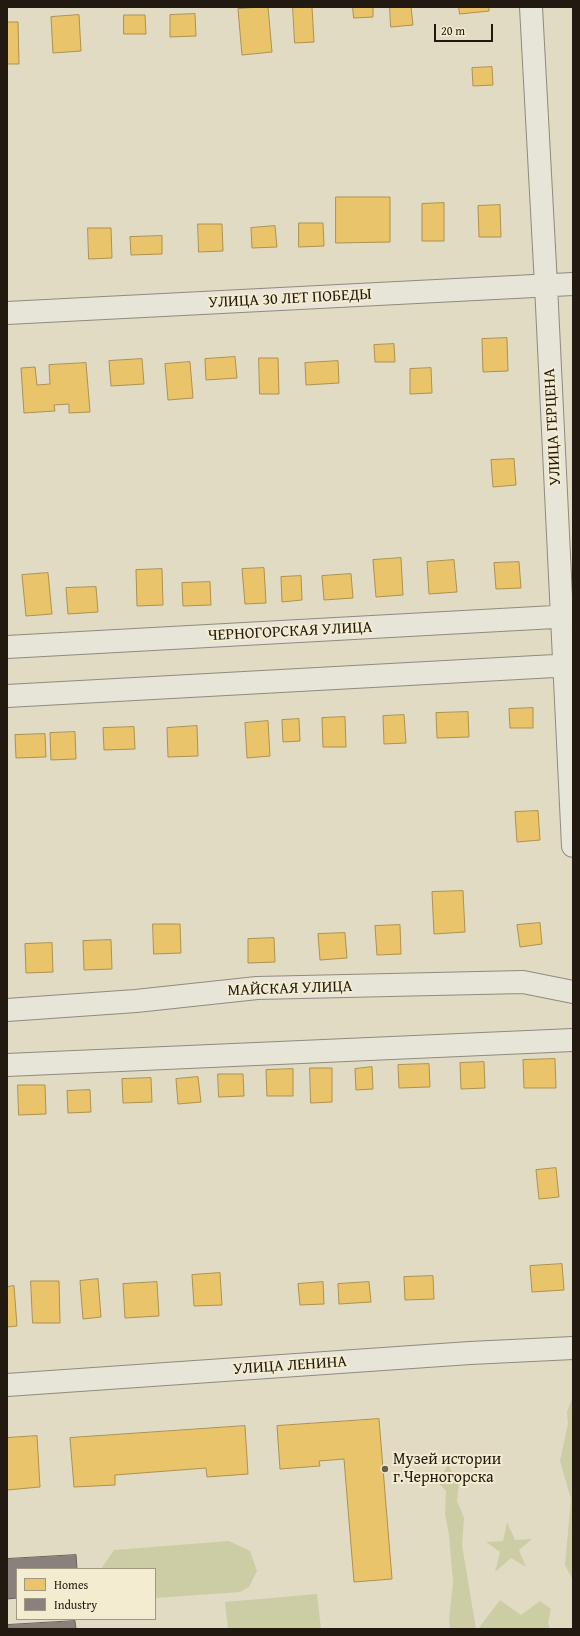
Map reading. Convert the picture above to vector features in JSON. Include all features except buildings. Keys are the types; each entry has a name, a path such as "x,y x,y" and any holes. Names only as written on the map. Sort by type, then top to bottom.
{"street":[{"name":"УЛИЦА ГЕРЦЕНА","path":"531,7 546,285 568,616 573,846"},
{"name":"УЛИЦА 30 ЛЕТ ПОБЕДЫ","path":"7,313 573,284"},
{"name":"ЧЕРНОГОРСКАЯ УЛИЦА","path":"7,648 568,616"},
{"path":"7,696 568,665"},
{"name":"МАЙСКАЯ УЛИЦА","path":"7,1010 136,1001 258,988 523,982 573,992"},
{"path":"7,1065 573,1040"},
{"name":"УЛИЦА ЛЕНИНА","path":"7,1385 462,1354 573,1348"}],"green space":[{"path":"573,1395 573,1580 565,1565 571,1499 560,1461 568,1424 567,1412"},
{"path":"448,1465 459,1483 457,1501 464,1518 462,1545 476,1629 450,1629 449,1620 453,1582 449,1535 445,1514 446,1491 438,1482"},
{"path":"507,1522 515,1540 532,1539 519,1550 526,1567 511,1558 495,1572 500,1552 486,1542 503,1541"},
{"path":"229,1541 250,1551 257,1571 249,1587 240,1592 156,1598 156,1568 102,1568 114,1550"},
{"path":"317,1594 321,1629 228,1629 225,1602"},
{"path":"500,1600 521,1615 540,1601 551,1609 548,1623 550,1629 478,1629"}],"place":[{"name":"Музей истории г.Черногорска","path":"385,1469"}]}
